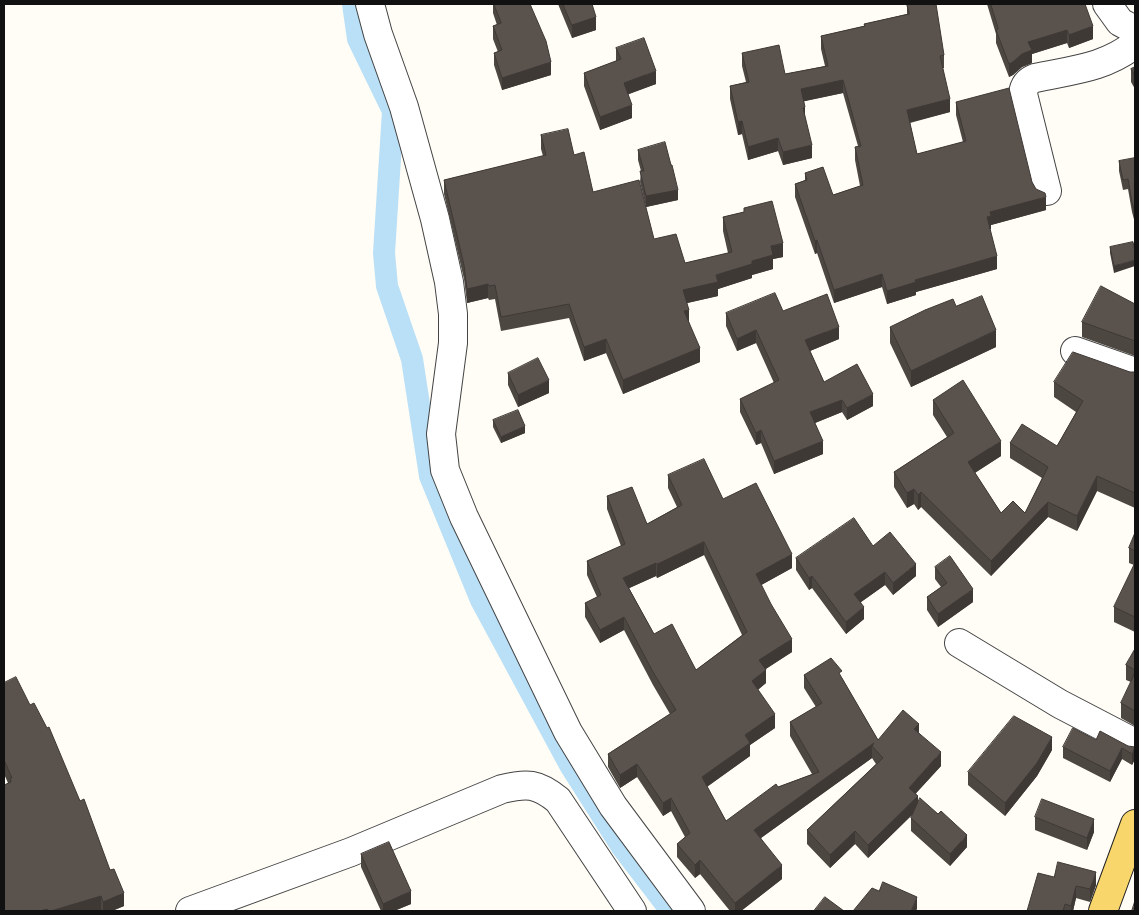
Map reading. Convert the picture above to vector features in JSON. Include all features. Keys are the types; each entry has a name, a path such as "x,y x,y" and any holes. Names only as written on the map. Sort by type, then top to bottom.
{"main road":[{"path":"1104,911 1130,855 1135,824"}],"street":[{"path":"370,4 378,34 404,107 435,219 449,282 453,314 452,343 441,434 445,470 464,517 568,732 613,806 691,911"},
{"path":"1107,4 1120,22 1135,30"},
{"path":"1047,191 1024,94 1024,86 1029,80 1035,78 1107,62 1135,44"},
{"path":"1075,351 1135,372"},
{"path":"959,643 1060,704 1135,743"},
{"path":"190,911 351,852 502,789 520,785 532,785 546,790 558,800 632,911"}],"building":[{"path":"494,4 530,4 546,41 551,62 502,78 494,53 502,50 493,26 501,23"},
{"path":"563,4 592,4 596,17 572,25"},
{"path":"907,4 936,4 944,55 940,56 950,99 907,110 917,154 966,141 956,102 1009,88 1032,182 1036,189 1045,193 1046,197 990,212 991,216 987,217 997,256 915,280 916,282 887,291 882,274 834,290 795,184 807,180 805,173 823,167 833,195 863,185 855,147 861,146 843,80 801,89 805,107 803,108 812,145 783,152 778,138 748,147 742,121 738,122 730,86 749,82 742,53 779,45 785,74 828,66 821,36 909,14"},
{"path":"991,4 1085,4 1093,26 1069,35 1067,30 1028,42 1032,50 1022,54 1009,64 996,30 998,29"},
{"path":"644,38 656,71 624,83 632,105 600,117 584,73 621,59 616,48"},
{"path":"1135,67 1135,76 1131,69"},
{"path":"568,129 574,155 584,152 593,192 639,180 654,239 676,234 685,263 732,252 723,217 744,212 744,208 772,201 783,243 771,246 773,255 752,261 752,264 716,275 718,282 683,290 689,310 684,311 700,348 623,380 606,339 584,347 569,304 501,317 495,285 489,286 488,284 467,289 464,265 444,180 546,155 541,135"},
{"path":"665,142 678,190 646,196 640,171 644,171 638,150"},
{"path":"1135,158 1135,213 1128,179 1123,180 1119,161"},
{"path":"1133,242 1135,260 1114,266 1110,247"},
{"path":"1101,286 1135,304 1135,341 1082,322"},
{"path":"775,293 783,311 827,294 839,327 805,340 824,382 857,364 873,394 847,408 842,400 810,412 823,441 774,461 761,430 756,433 740,399 779,380 756,330 737,339 726,313"},
{"path":"982,296 996,330 911,371 890,327 953,299 956,306"},
{"path":"1073,352 1130,372 1135,372 1135,493 1097,476 1077,516 1048,502 991,561 921,492 918,495 914,489 907,493 894,472 954,433 933,400 963,380 1001,441 968,462 1001,513 1013,501 1025,513 1048,467 1010,443 1022,424 1057,446 1083,401 1054,382"},
{"path":"538,358 549,380 518,395 508,373"},
{"path":"518,410 525,426 501,437 493,420"},
{"path":"704,459 723,499 756,483 792,554 756,574 792,639 759,660 766,670 752,681 775,714 745,735 750,743 702,777 726,821 776,784 778,787 819,772 790,722 822,703 804,675 831,658 842,671 839,673 878,740 903,710 919,724 914,729 941,752 909,788 918,796 868,845 855,831 830,855 807,830 883,758 872,746 874,743 754,830 782,865 735,903 700,860 695,865 677,844 690,833 671,798 663,803 637,764 620,775 608,754 676,710 653,672 624,617 600,630 585,603 601,595 587,561 625,544 607,496 632,487 647,524 682,505 668,475","holes":["704,542 747,632 696,670 672,624 654,634 623,578"]},
{"path":"854,518 873,546 890,532 916,564 893,583 885,572 854,594 864,607 846,622 812,576 809,578 796,558"},
{"path":"1135,533 1135,551 1129,548"},
{"path":"950,556 973,589 938,614 927,597 947,583 935,567"},
{"path":"1135,563 1135,617 1114,607"},
{"path":"1135,649 1135,670 1126,665"},
{"path":"1135,673 1135,711 1121,703"},
{"path":"16,677 30,705 34,703 47,728 49,727 80,801 84,799 110,870 114,869 124,893 103,902 101,896 51,911 47,909 40,911 4,911 4,785 11,782 10,778 12,778 4,760 4,683"},
{"path":"1014,716 1052,737 1037,763 1005,803 968,772"},
{"path":"1073,728 1096,740 1100,731 1128,746 1135,747 1132,754 1122,748 1110,771 1063,747"},
{"path":"920,798 938,814 941,811 967,835 950,854 911,818"},
{"path":"1042,799 1094,819 1087,838 1035,817"},
{"path":"389,842 411,891 383,904 361,854"},
{"path":"1058,862 1096,872 1090,889 1076,886 1071,906 1065,904 1063,911 1027,911 1038,873 1054,877"},
{"path":"883,882 917,897 911,911 853,911 872,888 879,891"},
{"path":"825,897 844,911 814,911"}],"waterway":[{"path":"353,4 358,39 393,111 384,253 387,286 412,359 430,476 481,600 570,765 622,847 671,911"}]}
